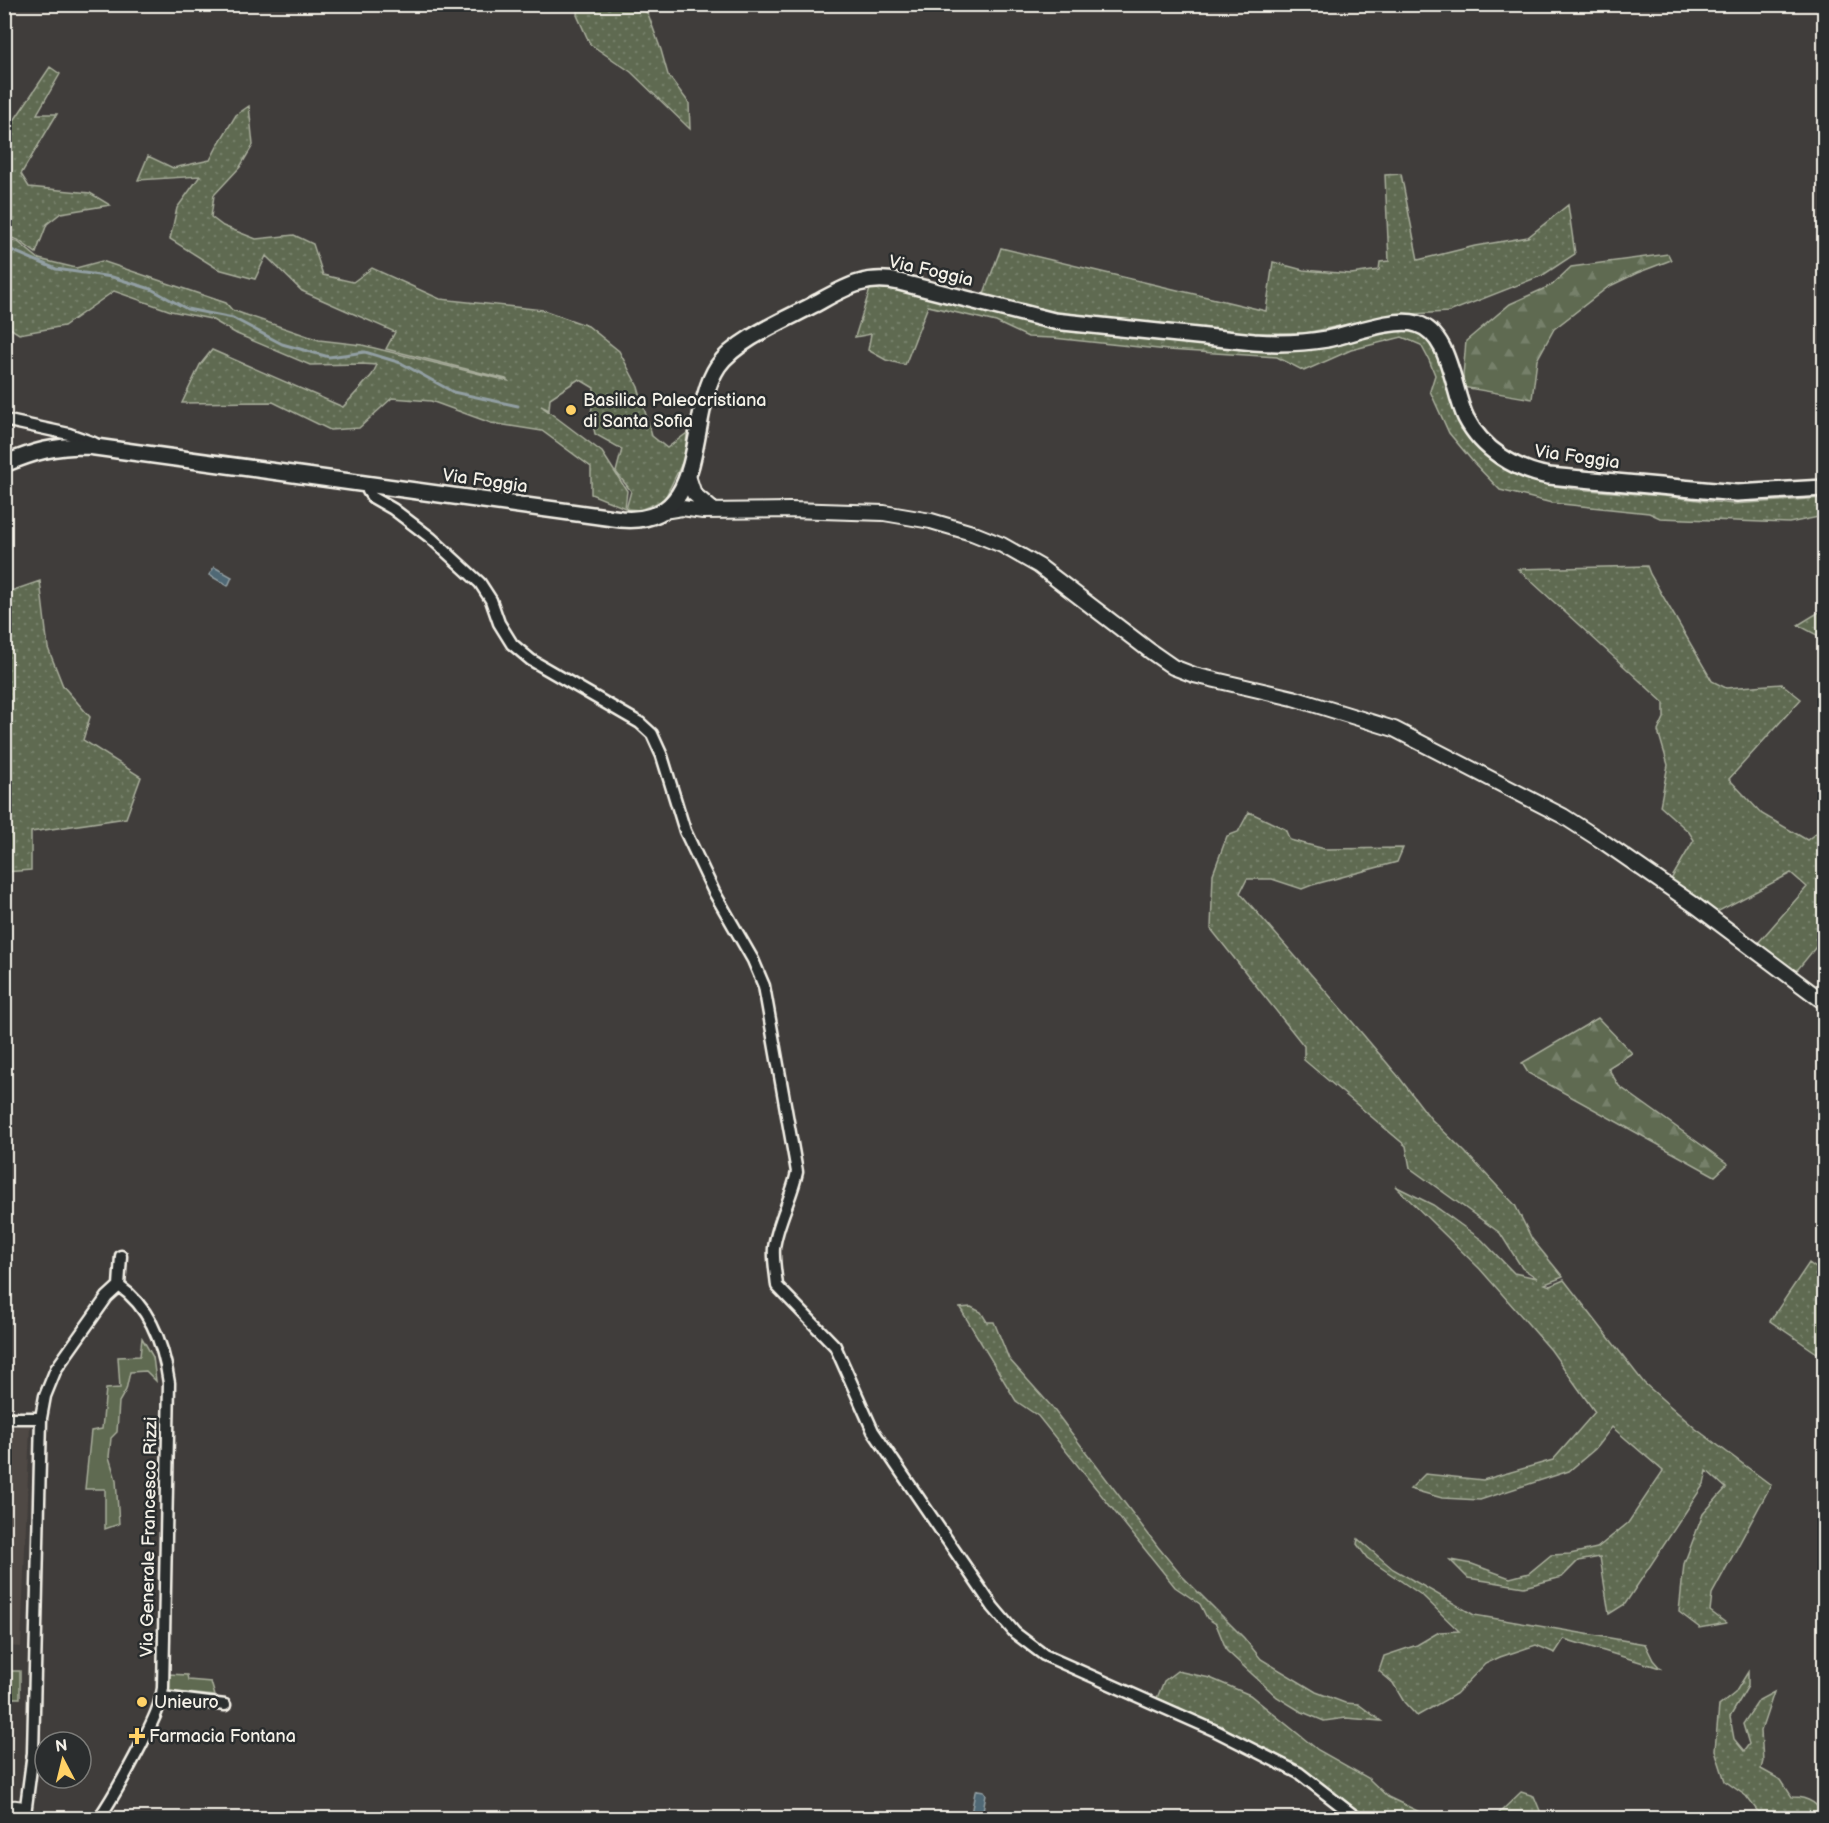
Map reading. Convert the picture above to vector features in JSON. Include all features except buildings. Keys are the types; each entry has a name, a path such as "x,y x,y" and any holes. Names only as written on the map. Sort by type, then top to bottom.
{"main road":[{"name":"Via Foggia","path":"4,465 35,452 61,446 105,448 621,519 643,519 663,511 680,494 694,456 706,393 723,360 759,334 838,292 862,280 880,279 1053,321 1261,343 1315,341 1393,323 1414,323 1430,331 1440,344 1462,410 1473,429 1493,450 1521,468 1549,476 1737,493 1824,488"}],"street":[{"path":"4,420 69,434 105,448"},
{"path":"687,476 692,503"},
{"path":"368,484 368,491 372,497 398,512 431,538 480,583 491,600 499,623 512,644 531,660 640,723 652,734 662,756 685,831 714,892 753,960 764,986 797,1172 774,1248 777,1286 835,1346 873,1431 993,1607 1015,1633 1044,1655 1216,1731 1299,1773 1357,1818"},
{"path":"680,494 690,494 692,503"},
{"path":"663,511 692,503 713,510 832,510 896,514 931,521 1002,545 1039,566 1173,667 1194,675 1293,698 1394,729 1563,816 1696,906 1824,1002"},
{"path":"14,1812 29,1795 33,1753 41,1418 45,1396 56,1369 107,1297 119,1286 121,1256"},
{"name":"Via Generale Francesco Rizzi","path":"99,1818 120,1786 162,1696 169,1383 161,1342 144,1312 127,1291 119,1286"},
{"path":"4,1418 41,1418"},
{"path":"162,1696 225,1705"}],"shaded area":[{"path":"30,1426 21,1647 5,1646 5,1427"}],"green space":[{"path":"578,4 637,5 648,14 668,75 689,103 690,129 631,72 590,44 577,15"},
{"path":"50,67 60,74 37,114 57,114 21,174 29,187 90,193 110,205 61,213 47,224 36,253 18,240 5,236 5,134"},
{"path":"249,106 253,145 240,167 214,195 211,217 223,226 256,239 294,235 313,244 323,275 353,282 372,268 440,299 543,310 588,326 619,351 638,387 652,436 667,448 687,433 685,457 664,500 640,510 626,509 631,491 616,472 622,449 595,434 591,415 594,388 579,379 550,398 549,410 541,406 602,452 627,491 625,508 591,494 591,467 542,431 491,423 431,401 392,398 359,428 330,430 273,402 182,403 200,365 212,350 343,407 372,375 377,365 310,365 237,334 211,319 171,311 114,291 64,326 19,334 5,325 4,238 18,242 39,259 76,268 102,261 226,303 232,310 319,340 362,345 508,381 386,349 395,332 302,291 266,256 255,279 218,269 170,239 177,208 200,176 138,180 148,156 173,168 210,160 236,115"},
{"path":"1401,174 1418,260 1475,246 1528,237 1568,205 1575,254 1543,275 1449,312 1392,315 1305,333 1244,333 1057,315 983,296 1001,248 1266,311 1273,262 1303,270 1351,274 1379,270 1380,262 1389,261 1385,175"},
{"path":"1668,254 1671,260 1608,287 1554,329 1537,360 1532,399 1462,387 1466,341 1510,304 1552,285 1571,267"},
{"path":"871,286 905,289 1061,329 1229,346 1346,341 1399,330 1416,332 1430,341 1458,419 1465,432 1504,469 1538,483 1574,489 1733,504 1824,498 1824,516 1789,523 1660,518 1649,513 1552,503 1500,490 1449,433 1430,391 1435,375 1429,360 1421,345 1402,337 1351,350 1304,371 1277,357 1028,337 996,322 928,306 905,365 886,360 868,350 871,334 855,337"},
{"path":"1647,566 1712,681 1726,688 1782,684 1801,699 1729,779 1762,814 1807,840 1824,827 1824,937 1794,974 1758,943 1807,887 1791,873 1717,912 1670,881 1694,840 1689,832 1660,806 1668,765 1658,731 1664,718 1664,703 1518,569"},
{"path":"40,581 48,648 63,686 90,717 83,740 141,777 126,818 31,832 31,870 5,872 5,593"},
{"path":"1824,609 1824,641 1798,625"},
{"path":"1249,812 1285,829 1290,840 1325,849 1403,848 1397,862 1302,889 1272,879 1247,879 1240,893 1349,1018 1431,1119 1515,1205 1532,1239 1563,1277 1545,1284 1550,1286 1564,1280 1644,1383 1696,1429 1771,1485 1712,1594 1710,1611 1726,1623 1700,1628 1679,1612 1684,1564 1703,1514 1726,1488 1707,1471 1704,1484 1625,1604 1609,1614 1600,1557 1578,1561 1562,1577 1524,1587 1468,1578 1450,1560 1472,1564 1510,1578 1529,1573 1551,1555 1570,1554 1597,1548 1628,1523 1663,1471 1612,1427 1595,1449 1569,1471 1480,1500 1442,1498 1410,1489 1425,1474 1483,1480 1553,1460 1595,1412 1551,1350 1480,1269 1395,1186 1433,1205 1482,1240 1514,1273 1537,1278 1522,1268 1500,1233 1410,1168 1406,1146 1304,1060 1304,1046 1211,929 1213,874 1227,836 1238,832"},
{"path":"1598,1018 1632,1053 1608,1068 1619,1086 1728,1164 1715,1176 1528,1073 1522,1063"},
{"path":"1809,1263 1824,1274 1824,1343 1817,1353 1770,1321"},
{"path":"971,1307 981,1312 987,1322 994,1322 1009,1359 1051,1406 1181,1575 1244,1638 1261,1659 1316,1692 1345,1703 1358,1704 1381,1721 1346,1718 1324,1721 1300,1711 1277,1697 1227,1651 1216,1624 1207,1618 1200,1604 1175,1587 1038,1416 1016,1401 960,1308"},
{"path":"142,1338 153,1357 156,1381 146,1371 130,1372 126,1390 119,1402 117,1432 111,1438 109,1457 116,1480 119,1524 105,1529 105,1489 85,1489 91,1431 102,1429 106,1389 120,1388 118,1357 140,1356"},
{"path":"1358,1539 1393,1569 1474,1615 1645,1644 1660,1668 1564,1639 1555,1653 1536,1645 1485,1664 1456,1694 1417,1716 1404,1702 1393,1683 1379,1671 1384,1656 1417,1645 1439,1632 1459,1631 1423,1596 1367,1558 1357,1544"},
{"path":"5,1671 20,1671 20,1698 5,1698"},
{"path":"1177,1671 1210,1678 1250,1695 1318,1750 1368,1778 1388,1797 1422,1813 1427,1818 1365,1818 1273,1752 1157,1698 1164,1681"},
{"path":"1748,1672 1748,1686 1730,1717 1734,1739 1744,1751 1749,1744 1743,1724 1759,1700 1774,1692 1761,1731 1763,1761 1761,1769 1781,1780 1792,1797 1803,1798 1816,1805 1824,1818 1763,1818 1746,1796 1725,1781 1715,1750 1719,1706 1735,1693"},
{"path":"168,1674 187,1675 188,1680 211,1682 215,1696 168,1691"},
{"path":"1521,1792 1534,1796 1543,1818 1494,1818"}],"water":[{"path":"214,567 232,577 228,586 209,575"},
{"path":"978,1790 986,1794 982,1816 979,1818 971,1814 975,1792"}],"waterway":[{"path":"4,247 56,269 112,277 151,289 187,309 233,318 282,344 329,357 365,352 401,363 453,392 518,406"}],"place":[{"name":"Basilica Paleocristiana di Santa Sofia","path":"571,410"},
{"name":"Unieuro","path":"142,1702"},
{"name":"Farmacia Fontana","path":"137,1736"}]}
